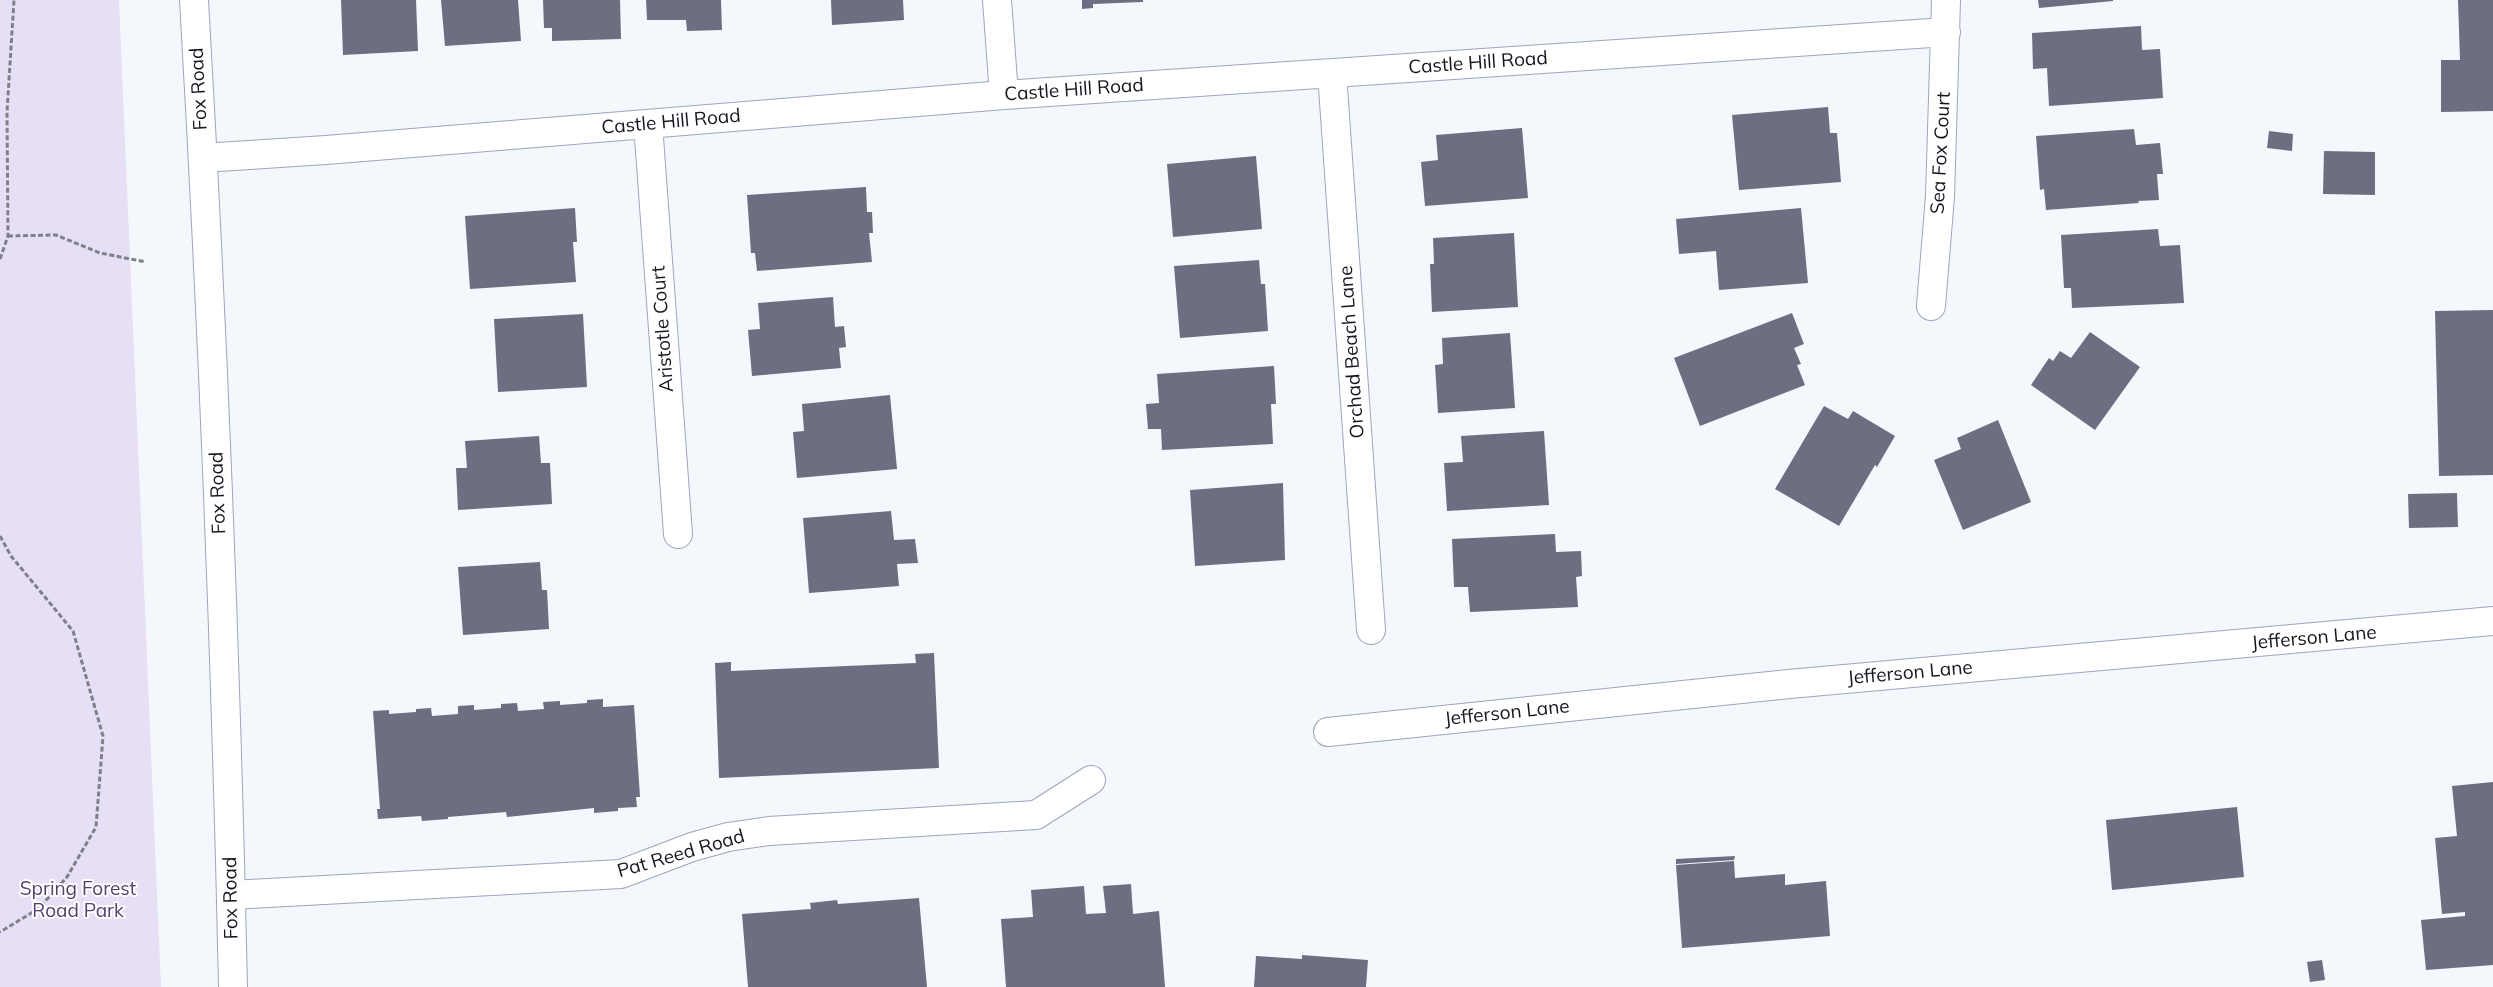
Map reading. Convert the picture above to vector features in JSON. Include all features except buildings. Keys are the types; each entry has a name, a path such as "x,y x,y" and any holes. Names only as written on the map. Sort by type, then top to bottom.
{"street":[{"name":"Fox Road","path":"194,0 223,601 233,987"},
{"path":"997,0 1004,94"},
{"name":"Sea Fox Court","path":"1931,306 1940,196 1946,0"},
{"name":"Castle Hill Road","path":"203,158 648,124 1004,94 1946,32"},
{"name":"Orchad Beach Lane","path":"1332,73 1371,630"},
{"name":"Aristotle Court","path":"648,124 678,534"},
{"name":"Jefferson Lane","path":"1328,732 1799,683 2493,621"},
{"name":"Pat Reed Road","path":"231,895 621,874 692,847 728,837 769,831 1036,815 1091,780"}],"path":[{"path":"0,259 8,236 7,112 14,0"},
{"path":"8,236 56,235 100,252 146,262"},
{"path":"0,536 11,556 73,630 103,736 96,827 67,878 38,909 0,932"}],"green space":[{"name":"Spring Forest Road Park","path":"0,0 119,0 161,987 0,987"}]}
